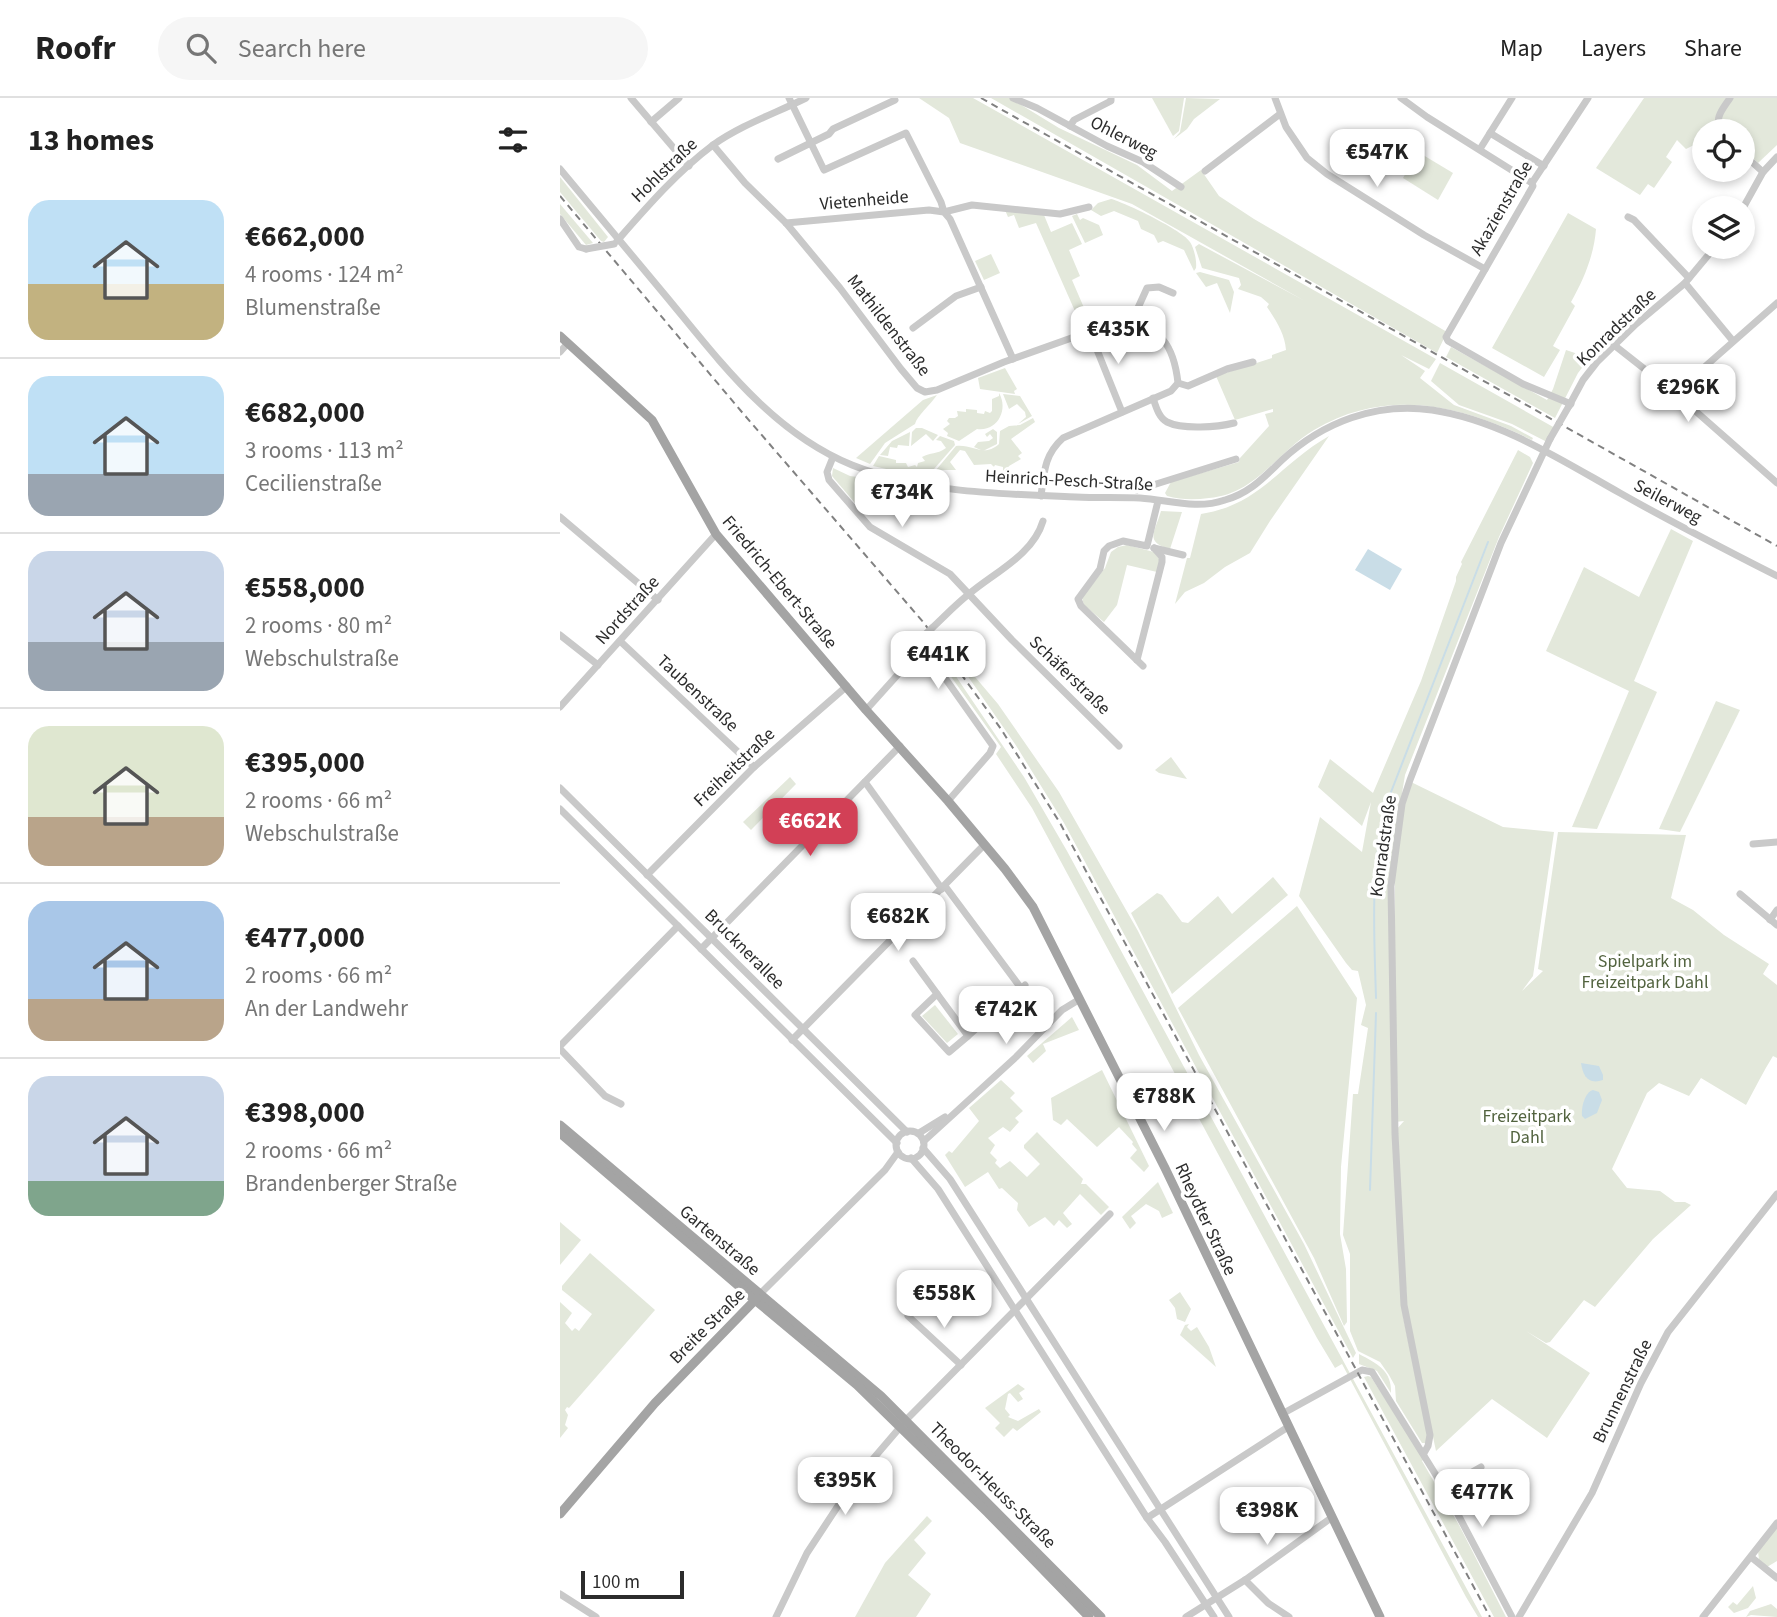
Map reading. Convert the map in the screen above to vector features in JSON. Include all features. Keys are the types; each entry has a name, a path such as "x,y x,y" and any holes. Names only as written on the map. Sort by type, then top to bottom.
{"main road":[{"name":"Friedrich-Ebert-Straße","path":"560,336 652,420 716,534 984,845"},
{"name":"Rheydter Straße","path":"984,845 1033,906 1165,1168 1380,1617"},
{"name":"Gartenstraße","path":"560,1125 757,1297"},
{"name":"Gartenstraße","path":"560,1133 859,1381"},
{"name":"Breite Straße","path":"560,1514 655,1403 757,1297"},
{"name":"Theodor-Heuss-Straße","path":"859,1381 905,1422 1101,1617"},
{"name":"Theodor-Heuss-Straße","path":"905,1422 1089,1617"}],"street":[{"path":"631,98 689,166"},
{"path":"651,122 679,98"},
{"name":"Hohlstraße","path":"616,242 689,166 713,145 791,101 806,98"},
{"path":"778,159 895,100 894,98"},
{"name":"Ohlerweg","path":"1013,98 1143,162 1181,187"},
{"path":"1070,127 1074,120 1111,101 1111,98"},
{"path":"1275,98 1294,142 1307,158 1327,174 1424,235 1485,269"},
{"path":"1401,98 1532,183"},
{"path":"1480,149 1512,98"},
{"name":"Akazienstraße","path":"1570,405 1523,384 1448,341 1447,337 1533,186 1532,183 1588,98"},
{"path":"1718,119 1730,98"},
{"path":"791,101 824,170 906,133 944,212 950,219 1013,359"},
{"path":"1205,171 1280,114"},
{"path":"1490,133 1544,166"},
{"name":"Mathildenstraße","path":"713,145 745,183 786,223 840,288 916,388 925,392 937,390 1089,330 1122,320 1132,321"},
{"path":"1750,196 1763,172 1777,157"},
{"path":"1755,165 1763,172"},
{"name":"Heinrich-Pesch-Straße","path":"560,169 616,242 768,413 792,433 833,457 909,483 1041,496 1158,500 1203,505 1241,494 1265,478 1279,462 1313,435 1347,419 1381,410 1432,410 1461,416 1545,451"},
{"name":"Vietenheide","path":"786,223 929,210 944,212 972,205 1060,214 1089,207"},
{"path":"1628,217 1634,219 1687,281 1733,341"},
{"path":"560,219 579,247 586,249 616,242"},
{"name":"Konradstraße","path":"1424,1453 1429,1446 1430,1435 1406,1322 1398,1216 1391,886 1402,804 1501,543 1550,439 1597,362 1687,281 1705,259"},
{"path":"913,328 956,296 981,287"},
{"path":"1041,496 1045,464 1053,447 1063,438 1171,391 1178,383 1175,359 1164,339 1158,333 1132,321 1147,288 1158,287 1173,293"},
{"path":"1675,393 1777,303"},
{"path":"1089,330 1122,412"},
{"path":"560,352 568,343"},
{"path":"1614,345 1675,393 1777,483"},
{"path":"1178,383 1188,386 1227,369 1253,362"},
{"path":"1153,398 1160,415 1170,423 1215,428 1234,423"},
{"name":"Seilerweg","path":"1545,451 1662,517 1777,576"},
{"name":"Schäferstraße","path":"833,457 827,472 829,480 870,527 950,575 1119,746"},
{"name":"Heinrich-Pesch-Straße","path":"1137,490 1236,459"},
{"path":"1150,547 1158,500"},
{"path":"560,517 658,600"},
{"path":"948,801 990,752 993,744 921,644 921,638 968,594 1025,550 1035,540 1043,521"},
{"name":"Nordstraße","path":"560,707 716,534"},
{"path":"1150,547 1161,556 1162,562 1140,663 1081,606 1078,598 1100,569 1104,551 1109,545 1123,541 1150,547 1183,555"},
{"path":"560,635 598,665"},
{"name":"Taubenstraße","path":"620,641 754,767"},
{"path":"866,710 911,660"},
{"name":"Freiheitstraße","path":"647,875 754,767 847,686"},
{"path":"701,949 900,747"},
{"path":"864,782 943,887 1024,987 1035,1007"},
{"name":"Brucknerallee","path":"560,788 907,1132"},
{"name":"Brucknerallee","path":"560,809 897,1143"},
{"path":"1754,844 1777,842"},
{"path":"792,1040 984,845"},
{"path":"1740,894 1773,922 1777,909"},
{"path":"621,1104 605,1096 560,1047 678,926"},
{"path":"913,961 968,1036"},
{"path":"937,994 915,1015 949,1052 1024,987"},
{"path":"904,1156 918,1155 922,1141 1016,1057 1062,1010 1080,999"},
{"path":"1214,1617 1147,1518 938,1189 904,1156 897,1143 907,1132 914,1131 950,1178 1229,1617"},
{"name":"Breite Straße","path":"757,1297 885,1170 904,1156"},
{"name":"Brunnenstraße","path":"1519,1617 1592,1493 1641,1383 1668,1332 1777,1194"},
{"path":"776,1617 807,1553 855,1480 905,1422 1110,1214"},
{"path":"908,1316 961,1365"},
{"path":"1283,1414 1362,1370 1370,1370 1424,1453 1512,1617"},
{"path":"1088,1424 1101,1416"},
{"path":"1147,1518 1288,1427"},
{"path":"1444,1488 1481,1467"},
{"path":"1186,1617 1245,1580 1331,1518"},
{"path":"1703,1617 1777,1523"},
{"path":"1751,1557 1777,1578"},
{"path":"1245,1580 1268,1603 1289,1617"},
{"path":"560,1594 596,1617"}],"green space":[{"path":"919,98 973,98 1436,359 1429,369 1401,355 1425,371 1420,378 1454,405 1511,426 1533,438 1532,440 1451,410 1396,405 1369,408 1314,430 1240,489 1204,499 1167,496 1165,493 1171,482 1239,462 1269,426 1265,414 1273,412 1273,409 1235,420 1216,376 1272,358 1272,355 1286,350 1282,333 1267,307 1269,304 1261,297 1238,289 1241,285 1239,278 1202,268 1195,247 1199,244 1305,301 1132,204 960,143 949,118"},
{"path":"991,98 1010,98 1059,128 1137,165 1172,191 1201,170 1219,196 1447,332 1437,353"},
{"path":"1152,98 1184,98 1179,131 1173,136"},
{"path":"1186,98 1220,99 1174,139 1180,132"},
{"path":"1644,98 1777,98 1777,145 1758,163 1755,160 1755,119 1692,119 1692,146 1686,149 1677,140 1666,157 1672,162 1654,188 1648,184 1640,195 1596,168"},
{"path":"1418,152 1453,173 1438,200 1403,178"},
{"path":"560,177 608,237 604,242 560,192"},
{"path":"1111,199 1128,205 1185,237 1195,255 1194,271 1184,250 1163,241 1158,243 1154,235 1141,229 1138,221 1114,211 1101,216 1091,210 1098,203"},
{"path":"560,204 593,243 586,245 560,214"},
{"path":"1005,210 1044,215 1051,232 1072,223 1082,244 1069,250 1080,276 1072,280 1091,324 1082,327 1036,223 1019,228 1014,215 1008,217"},
{"path":"1568,213 1596,229 1595,239 1588,267 1571,302 1575,306 1553,346 1560,350 1544,377 1492,348"},
{"path":"1077,214 1080,220 1083,218 1099,225 1103,235 1085,243 1072,216"},
{"path":"991,254 1000,273 984,280 975,261"},
{"path":"1196,273 1229,280 1234,292 1230,313 1217,283 1206,287"},
{"path":"1451,347 1547,400 1566,350 1588,360 1578,373 1555,418 1446,357"},
{"path":"1440,363 1555,428 1547,442 1512,424 1459,405 1431,381"},
{"path":"1005,368 1017,389 1015,394 980,389 978,378"},
{"path":"999,393 1003,406 995,423 984,429 977,429 959,441 947,436 948,433 943,429 950,424 947,421 949,418 958,416 957,411 966,412 966,409 977,410 977,413 990,413 992,399 999,396"},
{"path":"1003,394 1020,396 1032,416 1018,424 1026,417 1025,412 1017,404 1009,409"},
{"path":"937,395 915,424 885,443 870,464 856,458 923,400"},
{"path":"1033,418 1035,422 1011,439 1022,453 1018,456 1021,459 1006,471 1003,471 1003,467 994,467 991,464 974,465 965,451 960,450 950,462 956,470 936,470 956,446 988,450 999,444 1000,431"},
{"path":"916,428 938,435 933,441 926,434 911,446 912,432"},
{"path":"993,429 997,432 997,444 983,451 974,447 978,442 993,438 990,434 987,437 985,434"},
{"path":"910,432 909,446 890,447 888,456 880,455 892,441"},
{"path":"940,436 954,441 955,445 934,469 931,479 873,466 879,456 896,460 896,463 906,463 908,467 917,467 918,463 925,461 922,457 946,448 941,441 936,440"},
{"path":"1329,436 1250,553 1185,592 1175,604 1201,514 1239,502"},
{"path":"1518,450 1530,457 1533,463 1499,537 1405,775 1389,899 1403,1316 1428,1438 1422,1443 1396,1401 1395,1386 1389,1375 1380,1362 1358,1351 1350,1331 1350,1254 1343,1235 1353,1094 1358,1094 1368,1028 1361,1025 1366,1005 1358,971 1352,970 1346,963 1299,896 1320,817 1362,852 1371,802 1362,826 1318,787 1330,759 1373,793 1421,681 1461,562"},
{"path":"833,468 850,476 871,479 864,498 859,497 855,503 832,476"},
{"path":"1161,511 1182,512 1170,549 1154,539 1154,530"},
{"path":"1671,529 1693,541 1634,681 1657,692 1597,829 1572,827 1629,691 1546,651 1584,567 1639,597"},
{"path":"1127,545 1154,552 1160,560 1157,572 1127,565 1117,605 1104,622 1084,605 1082,598 1105,568 1111,552"},
{"path":"937,632 998,704 1059,792 1138,931 1199,1055 1304,1244 1356,1353 1353,1358 1064,823 1015,744"},
{"path":"951,669 1024,777 1067,851 1482,1617 1478,1617 1466,1597 1342,1364 1335,1368 1317,1338 1032,808 996,754 1001,747 947,671"},
{"path":"1716,701 1740,710 1680,832 1659,829"},
{"path":"1171,757 1187,779 1155,770"},
{"path":"790,777 796,784 751,830 743,822"},
{"path":"1411,782 1503,827 1554,832 1533,976 1522,991 1543,971 1538,969 1558,832 1686,835 1671,898 1693,910 1724,935 1769,964 1763,974 1777,985 1777,1058 1773,1056 1746,1105 1701,1078 1689,1096 1659,1083 1647,1093 1612,1169 1627,1188 1660,1191 1675,1202 1691,1205 1653,1239 1595,1307 1584,1300 1550,1342 1546,1343 1526,1331 1590,1373 1547,1438 1492,1399 1436,1451 1408,1319 1396,1130 1404,1121 1395,1122 1395,865 1403,812"},
{"path":"1273,877 1288,895 1172,994 1131,913 1157,893 1162,895 1182,922 1188,923 1218,896 1232,914"},
{"path":"1297,906 1357,998 1341,1167 1340,1234 1346,1269 1347,1322 1344,1326 1314,1258 1178,1008"},
{"path":"935,1005 958,1034 947,1043 922,1016"},
{"path":"1072,1017 1079,1030 1043,1044 1046,1051 1033,1063 1027,1056"},
{"path":"1102,1070 1149,1166 1144,1172 1130,1158 1137,1150 1119,1127 1097,1147 1067,1119 1061,1125 1053,1120 1051,1098"},
{"path":"1001,1080 1015,1093 1010,1098 1023,1111 1015,1118 1019,1122 1010,1132 1003,1127 988,1138 995,1145 990,1153 997,1160 995,1163 1000,1168 1010,1161 1027,1177 1040,1164 1024,1145 1037,1132 1083,1179 1081,1184 1086,1184 1109,1207 1101,1215 1080,1194 1063,1213 1072,1224 1067,1228 1059,1220 1054,1226 1045,1217 1029,1227 1017,1210 1018,1203 1002,1188 999,1189 988,1172 965,1187 945,1155 949,1151 952,1153 979,1121 969,1108"},
{"path":"1158,1182 1173,1213 1162,1218 1159,1211 1146,1204 1131,1216 1136,1223 1130,1229 1122,1217"},
{"path":"560,1222 581,1240 560,1265"},
{"path":"590,1253 655,1310 569,1408 567,1407 565,1425 568,1428 560,1438 560,1302 572,1313 565,1323 572,1331 575,1328 579,1331 592,1314 562,1290 562,1286"},
{"path":"1180,1292 1191,1309 1185,1322 1177,1319 1175,1308 1169,1300"},
{"path":"1189,1324 1187,1327 1191,1331 1197,1327 1209,1347 1216,1367 1180,1335 1185,1325"},
{"path":"1359,1354 1382,1368 1389,1378 1391,1393 1377,1371 1359,1364"},
{"path":"1368,1376 1424,1459 1422,1461 1459,1525 1506,1617 1494,1617 1364,1377"},
{"path":"1018,1384 1025,1389 1019,1393 1023,1399 1018,1402 1008,1394 1005,1409 1010,1415 1008,1417 1018,1421 1039,1409 1041,1412 1017,1431 1013,1428 1004,1437 995,1428 1000,1423 985,1408"},
{"path":"927,1516 932,1521 914,1540 926,1553 908,1575 931,1594 916,1617 855,1617 885,1563"},
{"path":"1777,1526 1777,1561 1767,1567 1759,1560 1758,1551"},
{"path":"1753,1586 1756,1598 1748,1608 1734,1613 1728,1607 1733,1602 1737,1605"},
{"path":"1771,1604 1777,1609 1777,1617 1746,1617 1750,1611"}],"water":[{"path":"1368,549 1402,569 1390,590 1355,570"},
{"path":"1581,1063 1599,1066 1603,1080 1594,1081 1587,1078"},
{"path":"1593,1090 1599,1092 1602,1100 1597,1113 1585,1119 1582,1116 1583,1104"}],"waterway":[{"path":"1376,998 1375,877 1386,805 1488,542"},
{"path":"1370,1190 1376,1013"}],"railway":[{"path":"981,98 1777,546"},
{"path":"560,196 924,623 1001,729 1060,823 1490,1617"}],"park label":[{"name":"Spielpark im Freizeitpark Dahl","path":"1645,971"},
{"name":"Freizeitpark Dahl","path":"1527,1126"}]}
